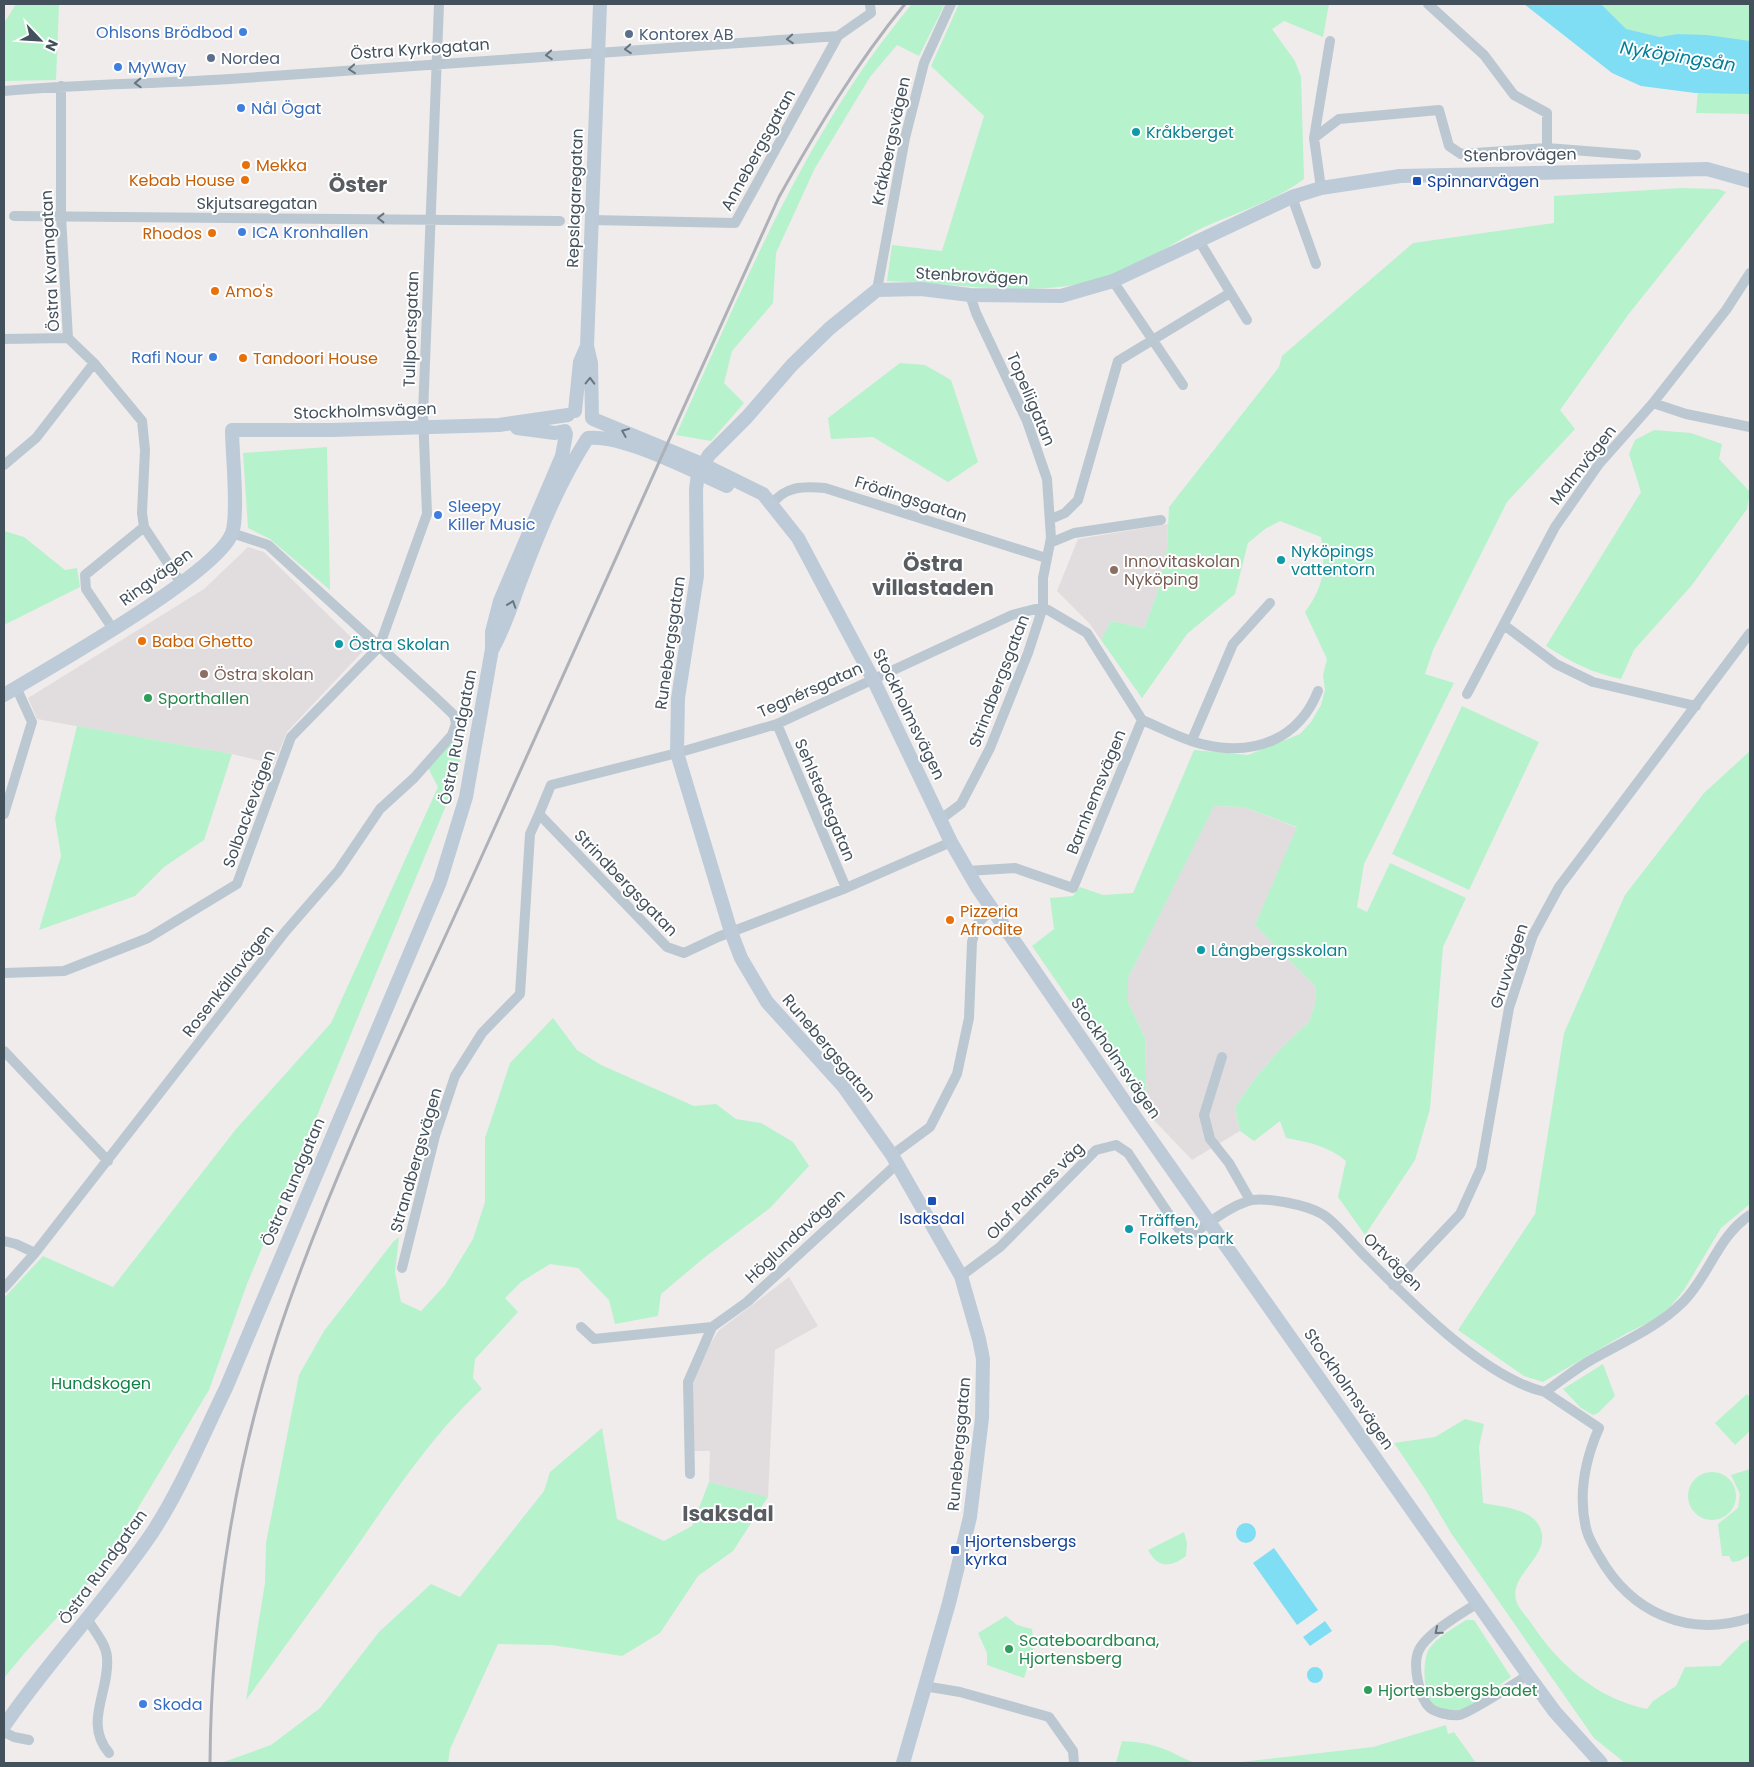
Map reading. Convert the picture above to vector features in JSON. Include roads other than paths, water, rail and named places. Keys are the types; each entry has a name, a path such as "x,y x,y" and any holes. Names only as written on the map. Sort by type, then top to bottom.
{"street":[{"name":"Tullportsgatan","path":"379,647 427,514 423,426 439,4"},
{"name":"Repslagaregatan","path":"592,418 590,363 587,346 598,51 598,4"},
{"name":"Annebergsgatan","path":"591,220 734,223 838,36 870,13 870,4"},
{"name":"Kråkbergsvägen","path":"877,290 904,138 924,63 951,4"},
{"path":"1428,4 1484,55 1514,95 1547,113 1547,148"},
{"name":"Östra Kyrkogatan","path":"4,91 61,86 229,79 437,62 838,36"},
{"path":"1321,188 1314,138 1330,41"},
{"name":"Östra Kvarngatan","path":"61,86 61,216 68,338 94,363 142,421 145,450 142,513 144,527"},
{"path":"1314,138 1339,119 1439,110 1449,146 1461,154 1547,148 1636,155"},
{"name":"Stenbrovägen","path":"877,290 921,289 970,295 1061,296 1113,281 1198,239 1292,197 1321,188 1400,176 1707,169 1750,181"},
{"path":"1292,197 1316,264"},
{"name":"Skjutsaregatan","path":"14,216 430,218 560,221"},
{"path":"1198,239 1247,320"},
{"name":"Malmvägen","path":"1467,694 1555,527 1599,464 1653,403 1726,310 1750,273"},
{"path":"1113,281 1183,385"},
{"path":"700,469 792,365 830,328 877,290"},
{"path":"1051,519 1065,513 1078,500 1118,361 1230,293"},
{"name":"Topeliigatan","path":"970,295 976,313 1027,420 1047,479 1051,519"},
{"path":"4,339 68,338"},
{"name":"Repslagaregatan","path":"571,413 580,362 587,346"},
{"path":"4,465 36,438 94,363"},
{"path":"1653,403 1686,414 1750,427"},
{"path":"700,469 601,436 573,440 566,432 564,423 571,413 584,412 592,418 700,469 760,502 771,504"},
{"name":"Stockholmsvägen","path":"232,533 234,517 232,430 332,430 499,425 571,413"},
{"path":"588,438 594,431 592,418"},
{"name":"Stockholmsvägen","path":"499,425 555,433 566,432"},
{"name":"Östra Rundgatan","path":"4,1726 32,1685 88,1620 153,1532 190,1463 226,1388 440,882 466,797 492,649 492,632 500,600 562,456 566,432"},
{"name":"Östra Rundgatan","path":"492,649 502,632 556,493 588,438"},
{"name":"Runebergsgatan","path":"700,469 696,489 697,576 678,698 677,753 731,932 741,958 767,1002 843,1086 894,1160 961,1276 971,1306 983,1360 979,1456 970,1517 958,1569 903,1763"},
{"name":"Frödingsgatan","path":"771,504 777,497 793,487 825,488 1046,558"},
{"name":"Stockholmsvägen","path":"771,504 798,538 873,679 951,842 992,909 1528,1675 1555,1712 1601,1763"},
{"name":"Strindbergsgatan","path":"941,820 961,804 990,748 1028,653 1043,607 1051,519"},
{"path":"1050,543 1074,533 1162,520"},
{"path":"113,629 86,589 84,575 144,527 181,583"},
{"path":"232,533 268,545 379,647"},
{"name":"Ringvägen","path":"4,695 113,629 181,583 218,551 232,533"},
{"path":"1192,740 1233,644 1270,604"},
{"name":"Tegnérsgatan","path":"539,814 551,785 677,753 777,724 1012,616 1043,607"},
{"name":"Barnhemsvägen","path":"967,871 1015,868 1072,888 1142,720 1087,633 1043,607"},
{"path":"1504,625 1556,664 1593,682 1696,706"},
{"name":"Gruvvägen","path":"1393,1285 1460,1214 1481,1168 1509,1008 1532,935 1559,886 1750,633"},
{"name":"Rosenkällavägen","path":"4,1288 36,1253 285,932 338,871 380,810 414,778 452,735 456,724 454,715 379,647"},
{"name":"Solbackevägen","path":"4,973 64,971 148,938 237,884 291,737 379,647"},
{"path":"4,814 32,722 16,687"},
{"path":"1142,720 1204,745 1252,748 1293,730 1311,710 1318,691"},
{"name":"Sehlstedtsgatan","path":"777,724 846,888"},
{"name":"Strindbergsgatan","path":"539,814 671,950 684,953 731,932 846,888 951,842"},
{"name":"Strandbergsvägen","path":"402,1268 435,1136 456,1076 482,1034 520,994 530,834 539,814"},
{"name":"Höglundavägen","path":"581,1327 594,1339 712,1327 747,1302 930,1127 957,1074 969,1018 972,942 977,924 992,909"},
{"path":"4,1051 108,1161"},
{"path":"1222,1057 1204,1115 1210,1140 1229,1163 1250,1200"},
{"name":"Olof Palmes väg","path":"961,1276 1000,1247 1096,1150 1116,1145 1128,1153 1178,1228 1192,1234 1210,1222"},
{"name":"Ortvägen","path":"1210,1222 1224,1211 1250,1200 1289,1203 1323,1214 1393,1285 1450,1336 1511,1380 1545,1392 1599,1428 1588,1456 1583,1508 1586,1530 1602,1562 1615,1579 1640,1602 1657,1613 1677,1621 1715,1626 1750,1618"},
{"path":"1545,1392 1590,1361 1663,1319 1682,1303 1698,1286 1718,1250 1737,1224 1750,1216"},
{"path":"4,1241 36,1253"},
{"path":"690,1474 688,1382 712,1327"},
{"path":"1478,1603 1436,1632 1419,1650 1416,1669 1420,1689 1430,1708 1441,1713 1460,1716 1528,1675"},
{"path":"88,1620 104,1646 107,1658 96,1725 100,1743 109,1753"},
{"name":"Östra Rundgatan","path":"4,1709 32,1685"},
{"path":"924,1686 960,1692 1049,1717 1073,1751 1074,1763"},
{"path":"4,1732 14,1737 29,1740"}],"water":[{"name":"Nyköpingsån","path":"1524,4 1601,4 1626,29 1660,37 1677,34 1707,35 1750,41 1750,94 1695,93 1641,86 1612,73"},
{"path":"1246,1523 1253,1526 1256,1533 1253,1540 1246,1543 1239,1540 1236,1533 1239,1526"},
{"path":"1274,1548 1318,1610 1297,1625 1253,1563"},
{"path":"1325,1621 1332,1631 1310,1646 1303,1637"},
{"path":"1315,1667 1321,1669 1323,1675 1321,1681 1315,1683 1309,1681 1307,1675 1309,1669"}],"railway":[{"path":"210,1763 215,1648 221,1590 240,1475 269,1363 308,1251 379,1081 779,197 838,98 870,50 905,4"}],"place":[{"name":"Ohlsons Brödbod","path":"243,32"},
{"name":"Kontorex AB","path":"629,34"},
{"name":"Nordea","path":"211,58"},
{"name":"MyWay","path":"118,67"},
{"name":"Nål Ögat","path":"241,108"},
{"name":"Kråkberget","path":"1136,132"},
{"name":"Mekka","path":"246,165"},
{"name":"Kebab House","path":"245,180"},
{"name":"Spinnarvägen","path":"1417,181"},
{"name":"ICA Kronhallen","path":"242,232"},
{"name":"Rhodos","path":"212,233"},
{"name":"Amo's","path":"215,291"},
{"name":"Rafi Nour","path":"213,357"},
{"name":"Tandoori House","path":"243,358"},
{"name":"Sleepy Killer Music","path":"438,515"},
{"name":"Nyköpings vattentorn","path":"1281,560"},
{"name":"Innovitaskolan Nyköping","path":"1114,570"},
{"name":"Baba Ghetto","path":"142,641"},
{"name":"Östra Skolan","path":"339,644"},
{"name":"Östra skolan","path":"204,674"},
{"name":"Sporthallen","path":"148,698"},
{"name":"Pizzeria Afrodite","path":"950,920"},
{"name":"Långbergsskolan","path":"1201,950"},
{"name":"Isaksdal","path":"932,1201"},
{"name":"Träffen, Folkets park","path":"1129,1229"},
{"name":"Hjortensbergs kyrka","path":"955,1550"},
{"name":"Scateboardbana, Hjortensberg","path":"1009,1649"},
{"name":"Hjortensbergsbadet","path":"1368,1690"},
{"name":"Skoda","path":"143,1704"}],"district":[{"name":"Öster","path":"358,184"},
{"name":"Östra villastaden","path":"933,575"},
{"name":"Isaksdal","path":"728,1513"}],"park label":[{"name":"Hundskogen","path":"101,1383"}]}
